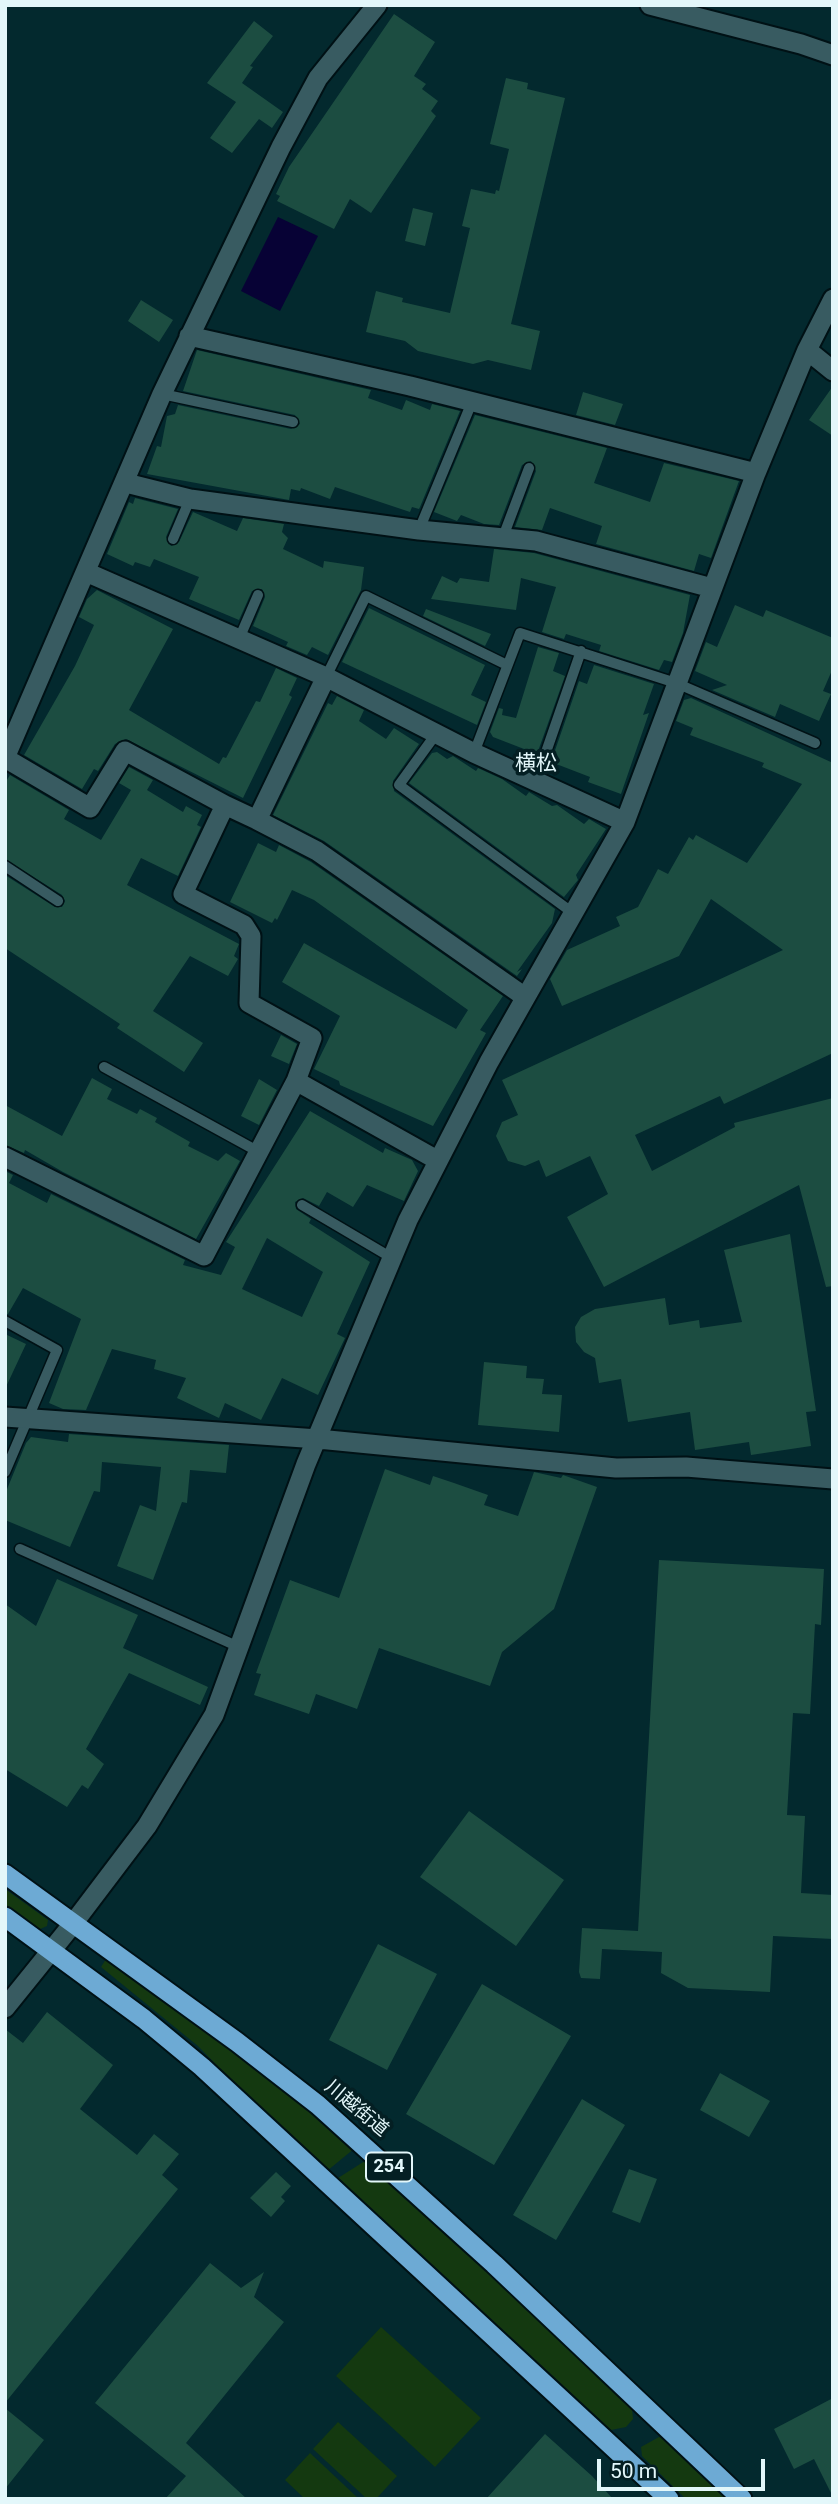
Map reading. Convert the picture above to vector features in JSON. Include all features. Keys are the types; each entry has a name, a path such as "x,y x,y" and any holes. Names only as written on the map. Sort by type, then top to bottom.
{"highway":[{"name":"川越街道","path":"5,1874 237,2042 366,2147 742,2499"},
{"name":"254","path":"5,1917 145,2019 202,2067 669,2499"}],"street":[{"path":"377,5 318,78 281,147 162,394 126,483 5,758 90,808 125,751 317,851 525,997"},
{"path":"650,5 801,44 833,55"},
{"path":"5,2008 53,1951 140,1836 191,1757 214,1715 318,1439 392,1258 437,1160 625,821 757,474 827,304 833,299"},
{"path":"189,336 472,402 757,474"},
{"path":"807,351 833,371"},
{"path":"126,483 190,499 419,530 536,541 712,588"},
{"path":"86,572 326,677 474,753 625,821"},
{"path":"257,820 326,677"},
{"path":"5,1157 204,1256 296,1081 312,1038 249,1003 251,936 244,925 183,894 225,805"},
{"path":"296,1081 437,1160"},
{"path":"5,1417 318,1439 616,1468 686,1467 833,1479"}],"lane":[{"path":"162,394 293,422"},
{"path":"419,530 472,402"},
{"path":"503,537 529,468"},
{"path":"173,539 190,499"},
{"path":"239,639 258,595"},
{"path":"326,677 366,596 507,665"},
{"path":"474,753 520,633 676,683 815,743"},
{"path":"536,780 581,651"},
{"path":"436,734 399,785 573,913"},
{"path":"5,866 58,901"},
{"path":"104,1067 259,1152"},
{"path":"303,1205 392,1258"},
{"path":"5,1321 57,1350 5,1472"},
{"path":"20,1549 239,1647"}],"green space":[{"path":"5,1889 48,1920 47,1926 38,1930 5,1906"},
{"path":"106,1959 240,2057 355,2148 327,2171 262,2112 198,2046 101,1967"},
{"path":"368,2159 632,2409 633,2419 626,2427 611,2430 338,2178"},
{"path":"381,2327 481,2418 435,2467 336,2376"},
{"path":"338,2422 397,2476 376,2499 367,2499 313,2449"},
{"path":"659,2437 666,2439 728,2499 686,2499 642,2456 641,2447"},
{"path":"310,2453 359,2499 305,2499 285,2480"}],"shaded area":[{"path":"278,217 318,236 280,311 241,291"}],"building":[{"path":"394,14 435,42 414,76 426,84 422,89 438,101 431,111 436,116 371,213 350,199 334,229 277,201 280,196 276,194 289,167"},
{"path":"254,21 273,36 250,66 253,67 242,83 283,112 272,128 259,119 232,153 210,138 236,102 207,83"},
{"path":"506,78 528,83 527,89 565,98 511,324 540,331 531,370 488,360 473,364 418,351 405,341 366,332 376,291 403,298 402,302 450,313 470,228 462,226 471,189 495,194 496,190 499,191 509,149 490,144"},
{"path":"413,208 433,213 425,246 405,241"},
{"path":"141,300 173,320 159,342 128,321"},
{"path":"197,350 371,390 368,398 402,410 406,400 430,410 432,404 460,411 419,509 412,507 410,512 335,487 330,499 301,488 300,491 291,489 289,500 147,474 157,446 161,447 167,416 175,414 178,405 291,429 300,424 295,415 183,391"},
{"path":"833,386 833,436 809,420"},
{"path":"583,392 623,404 615,425 576,415"},
{"path":"475,415 607,448 594,483 650,502 664,463 739,481 711,558 699,554 694,571 596,544 602,526 550,508 542,530 515,527 536,471 531,461 522,465 499,525 484,524 461,515 457,521 434,512"},
{"path":"135,498 178,509 166,537 171,546 179,542 193,512 237,531 243,518 284,524 282,532 288,538 283,549 323,568 324,561 364,567 361,590 328,655 312,647 307,655 286,646 288,642 253,626 265,597 262,589 252,591 239,620 189,599 199,577 154,559 150,567 135,562 133,566 107,554 129,502 133,504"},
{"path":"494,549 534,553 690,595 683,633 672,662 664,660 659,670 599,651 601,645 566,634 564,639 542,632 556,587 521,578 516,610 431,599 442,576 457,583 460,578 489,582"},
{"path":"97,590 173,629 129,710 219,764 223,757 226,758 256,701 260,702 276,668 297,678 289,695 292,697 243,798 126,739 115,744 98,771 94,769 82,789 24,755 75,666 94,625 79,617 87,599"},
{"path":"735,605 763,617 766,610 833,638 833,668 823,691 831,694 819,721 780,704 775,717 712,690 727,685 695,671 706,642 717,647"},
{"path":"369,608 485,665 471,695 486,702 477,725 342,662"},
{"path":"426,609 491,634 485,646 423,616"},
{"path":"538,647 559,653 553,671 565,676 537,754 493,737 490,732 499,708 503,709 502,715 516,718"},
{"path":"594,665 654,684 643,715 649,713 621,794 588,782 590,777 551,762 579,681 587,684"},
{"path":"337,696 364,710 359,721 386,739 394,728 419,744 393,781 394,791 555,909 552,923 517,972 522,969 517,976 324,841 273,815 328,703 332,705"},
{"path":"691,698 833,763 833,1053 724,1104 720,1096 635,1135 652,1171 735,1127 734,1123 833,1098 833,1286 826,1287 799,1185 604,1287 567,1217 608,1194 590,1156 546,1177 539,1160 525,1166 508,1161 496,1136 502,1122 518,1115 502,1080 783,950 711,899 679,956 562,1006 550,979 567,950 620,926 616,917 638,907 658,869 668,874 689,837 693,840 696,835 747,863 802,784 762,767 764,763 690,735 693,728 676,721 684,700"},
{"path":"437,752 447,759 453,756 476,771 478,768 502,779 526,796 529,792 552,806 557,805 584,824 589,819 606,829 576,875 578,880 564,897 409,783 432,753"},
{"path":"129,767 153,780 147,790 183,812 186,806 202,815 197,825 201,827 178,876 141,858 127,885 239,944 234,956 238,959 228,976 190,956 153,1011 203,1043 184,1072 117,1028 120,1024 5,948 5,875 55,907 62,907 65,901 62,895 5,859 5,783 10,775 69,810 64,819 101,840 131,790 119,783"},
{"path":"258,843 276,852 279,845 311,862 503,996 480,1030 486,1033 433,1126 340,1085 339,1081 314,1069 340,1016 282,982 304,943 456,1029 468,1010 314,900 292,890 277,920 275,918 272,923 230,902"},
{"path":"281,1035 297,1044 289,1064 271,1056"},
{"path":"92,1078 112,1089 107,1099 137,1114 140,1109 157,1118 155,1122 190,1142 188,1146 218,1161 226,1153 240,1161 196,1239 25,1150 24,1153 5,1145 5,1105 62,1136"},
{"path":"259,1079 277,1090 259,1125 241,1116"},
{"path":"310,1111 383,1153 385,1148 412,1160 418,1171 404,1201 367,1185 353,1207 327,1192 319,1206 303,1198 295,1202 296,1209 311,1219 309,1223 370,1262 337,1334 345,1338 318,1395 282,1378 261,1420 225,1403 219,1418 177,1398 186,1378 154,1369 156,1360 112,1349 86,1410 63,1409 49,1403 81,1319 23,1288 8,1314 5,1314 5,1171 13,1175 9,1183 47,1203 51,1194 185,1260 183,1265 221,1275 235,1247 226,1242","holes":["267,1238 323,1272 302,1317 242,1289"]},
{"path":"790,1234 816,1411 806,1412 811,1446 751,1455 749,1442 695,1450 690,1412 628,1422 621,1379 599,1383 595,1358 584,1352 576,1342 575,1327 581,1317 595,1309 665,1298 669,1325 699,1320 700,1328 742,1322 724,1250"},
{"path":"5,1334 26,1344 5,1389"},
{"path":"484,1362 527,1366 526,1378 544,1379 542,1394 562,1395 559,1432 478,1425"},
{"path":"69,1434 229,1445 226,1473 190,1470 187,1503 182,1502 153,1580 117,1566 140,1505 156,1511 161,1467 102,1462 100,1492 94,1491 70,1547 5,1520 5,1494 26,1443 31,1437 68,1442"},
{"path":"385,1469 430,1485 433,1476 488,1495 484,1505 518,1516 534,1472 561,1478 563,1475 597,1487 554,1609 502,1652 490,1686 379,1648 357,1709 316,1694 309,1714 254,1695 261,1674 256,1673 290,1580 339,1598"},
{"path":"659,1560 824,1569 821,1625 815,1624 810,1714 793,1713 787,1815 805,1816 801,1893 833,1895 833,1939 773,1936 770,1992 688,1988 661,1973 662,1952 602,1949 600,1979 581,1978 579,1972 582,1928 638,1931"},
{"path":"57,1579 138,1615 123,1648 208,1687 200,1705 129,1673 86,1749 104,1764 88,1789 82,1785 67,1807 5,1769 5,1604 36,1626"},
{"path":"469,1811 564,1880 516,1946 420,1877"},
{"path":"378,1944 437,1974 387,2070 329,2040"},
{"path":"482,1984 571,2036 494,2165 406,2114"},
{"path":"47,2012 113,2065 80,2109 137,2155 154,2134 179,2154 162,2175 178,2189 5,2403 5,2029 23,2043"},
{"path":"720,2073 770,2101 749,2137 700,2110"},
{"path":"582,2099 625,2125 556,2240 513,2215"},
{"path":"629,2169 657,2179 640,2223 612,2212"},
{"path":"276,2172 291,2186 281,2197 285,2201 271,2217 250,2198"},
{"path":"210,2263 241,2288 264,2272 254,2297 284,2322 186,2443 247,2499 165,2499 186,2476 95,2403"},
{"path":"833,2398 833,2497 814,2459 794,2469 774,2429"},
{"path":"5,2408 44,2440 5,2489"},
{"path":"545,2434 592,2476 613,2499 486,2499"}],"district":[{"name":"横松","path":"536,765"}]}
